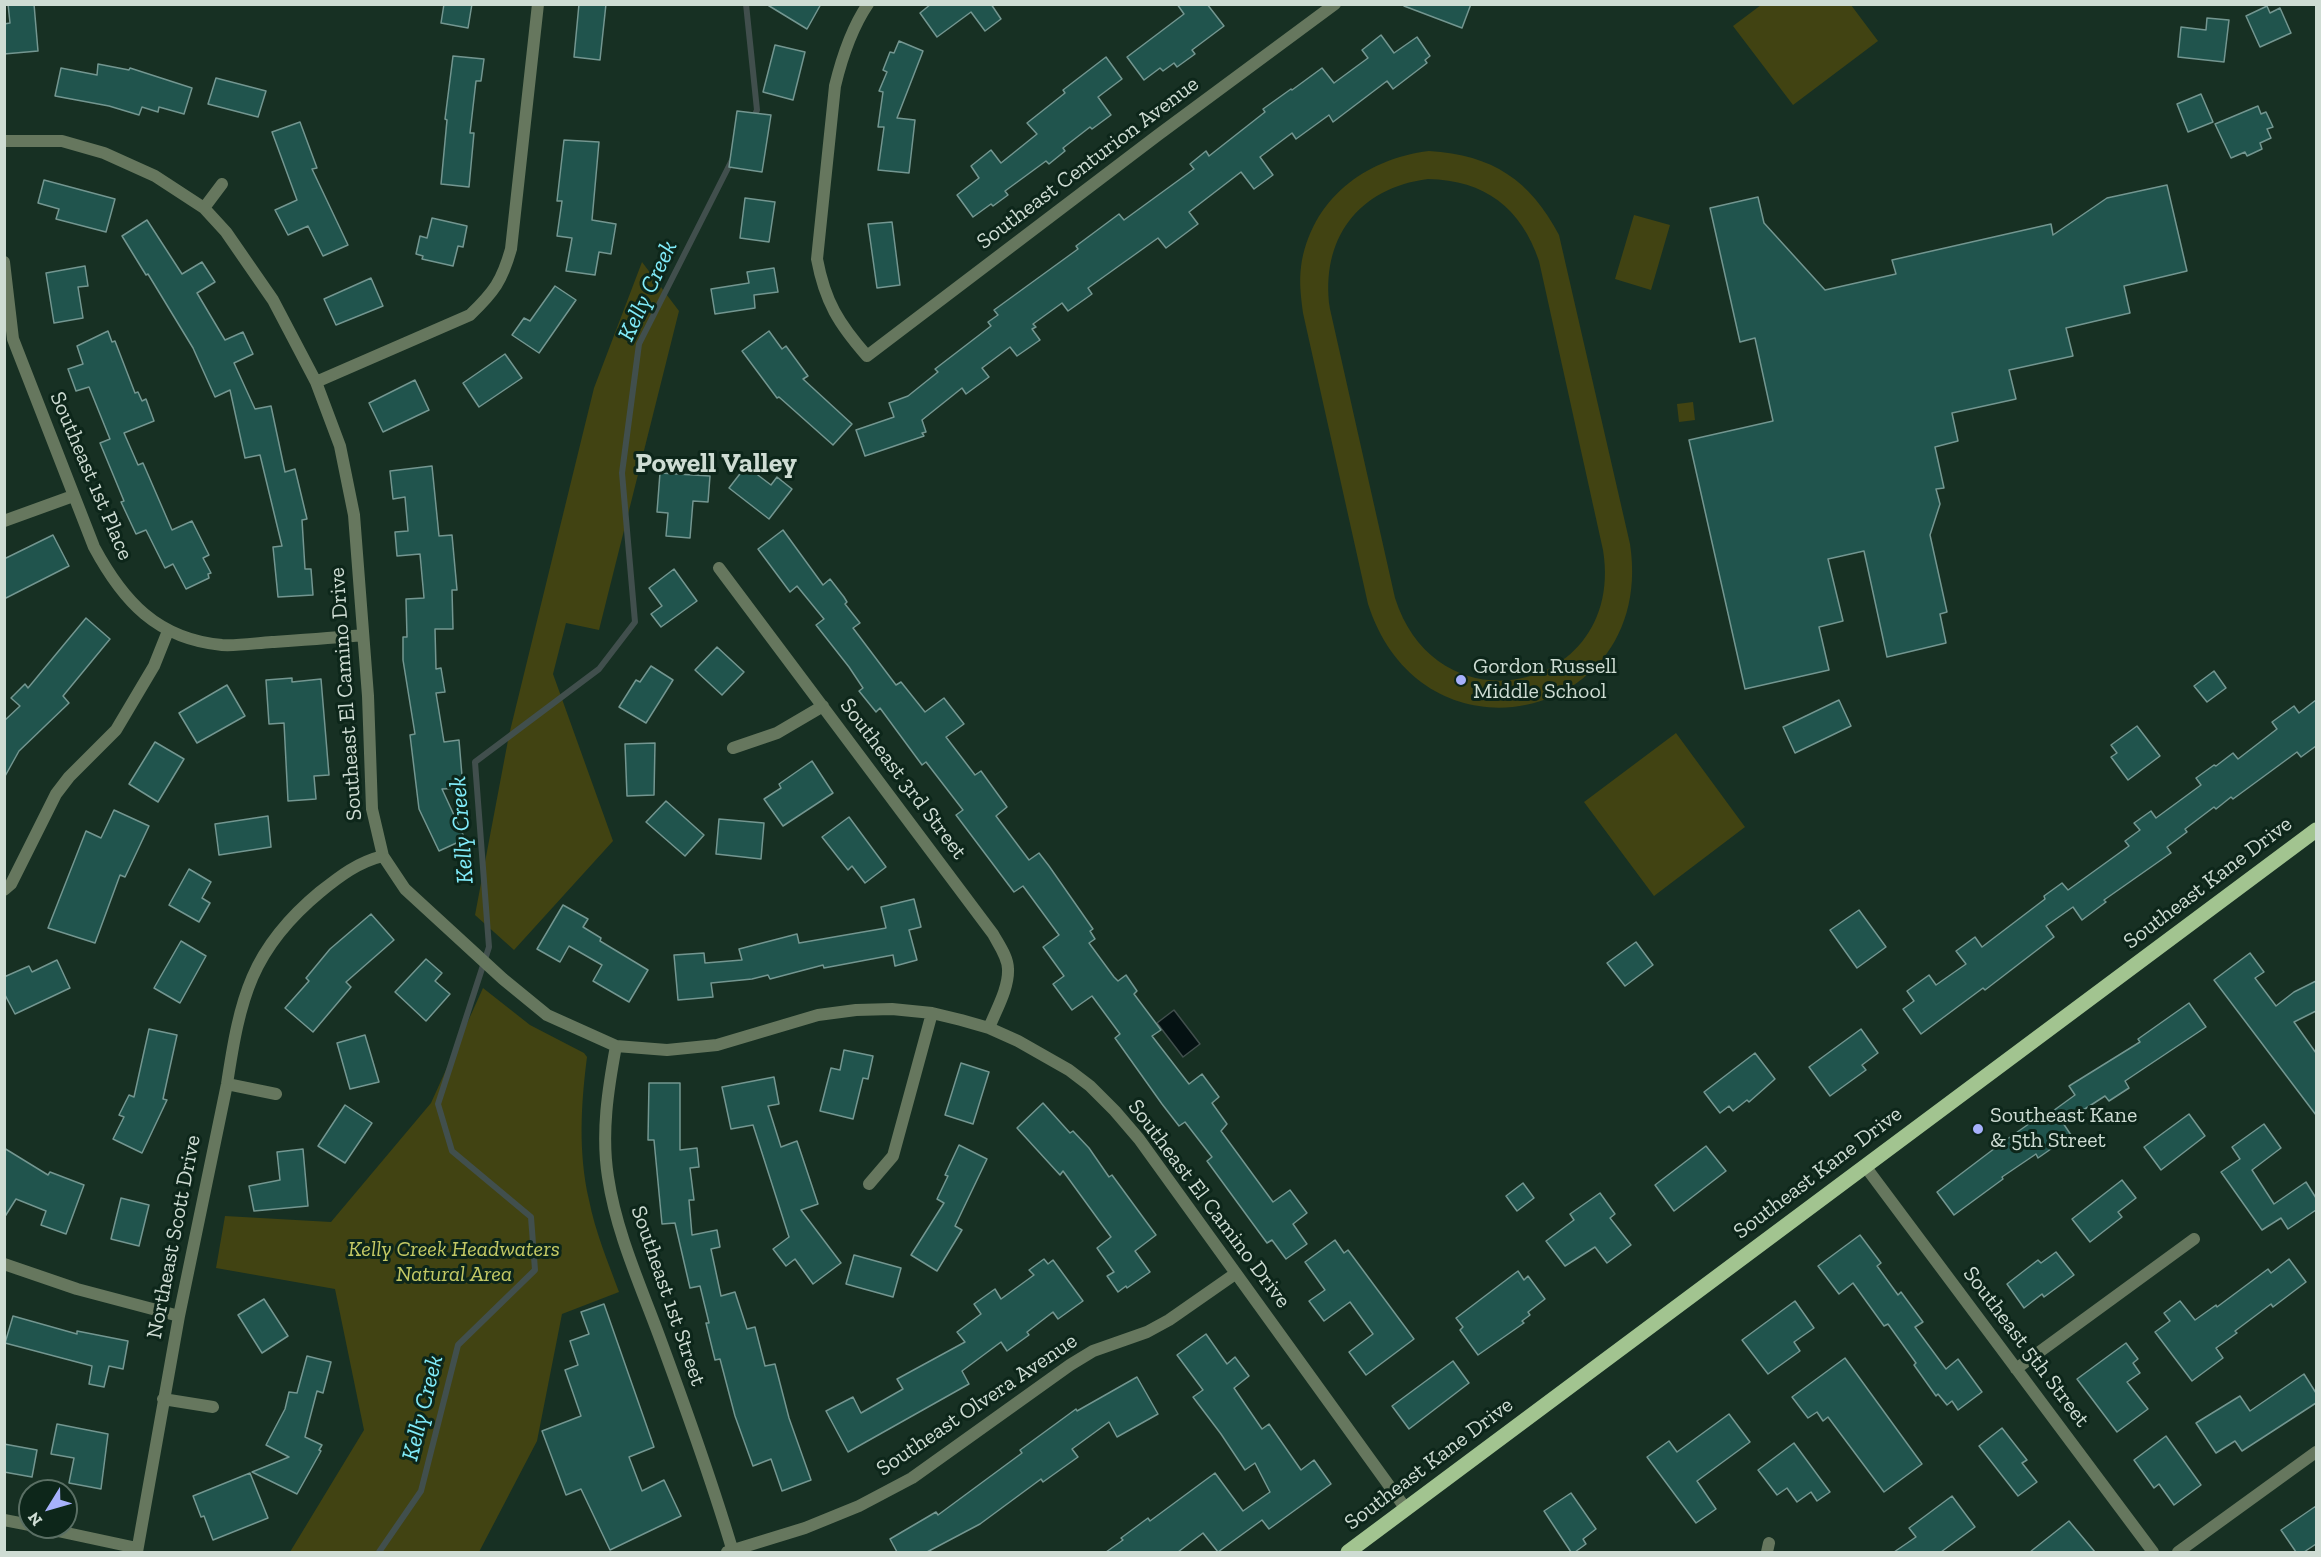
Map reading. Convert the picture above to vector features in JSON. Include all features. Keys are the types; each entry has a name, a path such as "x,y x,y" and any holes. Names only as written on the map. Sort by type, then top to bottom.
{"main road":[{"name":"Southeast Kane Drive","path":"1348,1552 2316,830"}],"street":[{"path":"315,382 470,315 489,297 504,274 511,249 538,4"},
{"name":"Southeast Centurion Avenue","path":"868,4 851,34 836,86 831,114 817,259 822,284 831,308 843,329 867,357 1149,142 1335,4"},
{"name":"Southeast El Camino Drive","path":"4,141 62,141 104,153 155,177 204,208 226,232 273,300 315,382 340,446 354,514 368,696 372,809 383,856 405,889 503,979 547,1015 616,1046 667,1050 717,1045 818,1015 856,1010 892,1009 932,1013 989,1028 1044,1054 1090,1086 1139,1139 1406,1509"},
{"path":"204,208 222,184"},
{"name":"Southeast 1st Place","path":"4,262 13,339 94,547 107,572 123,595 142,614 168,631 195,640 223,645 363,635"},
{"path":"4,520 73,496"},
{"name":"Southeast 3rd Street","path":"719,568 993,934 1004,953 1008,968 1006,983 989,1028"},
{"path":"4,890 11,884 56,794 69,777 116,730 154,666 168,631"},
{"path":"733,748 777,733 823,706"},
{"name":"Northeast Scott Drive","path":"137,1550 163,1399 227,1084 239,1011 258,965 270,945 302,907 336,878 365,860 383,856"},
{"path":"869,1184 893,1156 932,1013"},
{"name":"Southeast 1st Street","path":"616,1046 607,1093 606,1120 608,1176 619,1227 701,1450 731,1552"},
{"path":"227,1084 276,1094"},
{"name":"Southeast 5th Street","path":"1865,1166 2153,1552"},
{"path":"2016,1369 2194,1239"},
{"path":"4,1264 77,1289 179,1316"},
{"name":"Southeast Olvera Avenue","path":"731,1552 805,1528 859,1506 912,1478 1070,1365 1093,1351 1147,1332 1169,1320 1235,1274"},
{"path":"163,1399 213,1407"},
{"path":"2178,1552 2316,1452"},
{"path":"78,1536 137,1550"}],"green space":[{"path":"1761,5 1851,5 1878,41 1793,105 1733,26"},
{"path":"1429,151 1472,158 1491,165 1522,185 1548,216 1559,235 1630,544 1629,604 1608,652 1573,685 1530,704 1482,707 1436,692 1396,658 1368,604 1303,313 1300,273 1307,243 1316,221 1329,203 1345,186 1363,173 1406,155","holes":["1428,179 1448,181 1483,191 1498,200 1522,226 1539,261 1603,550 1602,598 1586,636 1559,663 1524,678 1486,680 1449,668 1417,641 1395,598 1330,309 1328,284 1331,260 1338,239 1349,221 1382,193 1403,184"]},
{"path":"1634,215 1670,225 1651,290 1615,279"},
{"path":"642,262 679,311 599,630 566,623 553,674 613,841 514,950 475,915 509,735 594,388"},
{"path":"1693,402 1695,420 1679,422 1677,404"},
{"path":"1676,733 1745,827 1654,896 1584,802"},
{"name":"Kelly Creek Headwaters Natural Area","path":"483,988 530,1025 584,1053 587,1057 583,1092 583,1164 595,1223 619,1292 562,1314 537,1441 479,1552 290,1552 364,1430 335,1289 216,1268 225,1216 331,1222 431,1103"}],"shaded area":[{"path":"1174,1010 1200,1044 1183,1057 1157,1023"}],"building":[{"path":"8,4 34,4 38,51 4,54 4,24 10,23"},
{"path":"444,4 472,4 468,28 441,23"},
{"path":"579,4 606,4 600,60 574,57"},
{"path":"766,4 821,4 807,29"},
{"path":"931,4 991,4 1001,19 985,31 971,12 937,37 920,13"},
{"path":"1177,4 1207,4 1224,26 1192,50 1195,54 1177,67 1174,63 1163,71 1160,68 1144,80 1127,57 1184,14"},
{"path":"1404,4 1471,4 1462,28 1404,6"},
{"path":"2267,6 2270,13 2280,8 2291,33 2260,47 2246,16"},
{"path":"2207,18 2229,20 2224,62 2178,57 2181,27 2206,30"},
{"path":"1381,35 1394,53 1417,37 1430,56 1425,60 1427,63 1393,89 1387,81 1333,122 1329,115 1296,139 1292,133 1260,157 1273,175 1254,189 1241,172 1189,212 1198,224 1166,248 1158,238 1088,288 1092,294 1068,311 1062,303 1033,324 1036,327 1032,329 1040,340 1017,356 1010,347 982,368 989,377 966,394 962,388 922,420 926,432 922,433 924,436 865,456 856,430 894,417 889,403 908,396 938,372 935,369 991,326 988,322 998,315 994,310 1078,249 1076,246 1119,214 1124,220 1194,169 1190,164 1206,151 1209,156 1265,112 1263,109 1322,68 1334,83 1368,58 1362,50"},
{"path":"899,41 923,51 897,118 915,120 909,173 878,170 884,127 878,127 883,92 879,91 887,72 883,70 890,52 894,53"},
{"path":"775,45 805,52 793,100 763,92"},
{"path":"453,56 484,59 481,81 476,81 470,133 474,133 469,187 441,184 447,120 445,119"},
{"path":"1106,57 1122,79 1098,97 1111,115 1092,129 1090,127 1063,148 1065,151 1049,164 1046,161 1005,191 1008,195 973,217 957,195 979,178 971,166 991,150 1001,163 1037,134 1027,123 1065,93 1063,90"},
{"path":"98,64 129,70 130,68 192,88 184,114 159,107 158,112 142,107 139,115 109,106 55,96 61,68 97,75"},
{"path":"216,78 266,91 258,117 208,104"},
{"path":"2201,94 2213,122 2188,132 2177,104"},
{"path":"2258,106 2261,114 2266,112 2273,127 2267,129 2271,138 2260,143 2262,149 2247,156 2245,152 2231,158 2215,124"},
{"path":"737,111 771,115 762,172 729,167"},
{"path":"300,122 317,168 312,169 348,245 323,256 308,226 288,235 275,210 297,200 272,132"},
{"path":"564,140 599,142 592,220 616,224 611,254 599,252 595,275 566,271 572,238 557,236 562,201 557,201"},
{"path":"44,180 115,199 106,232 56,219 59,209 38,203"},
{"path":"2167,185 2187,271 2124,286 2130,313 2066,328 2073,356 2009,370 2016,399 1952,413 1958,441 1935,447 1944,488 1936,489 1940,504 1930,535 1947,612 1940,614 1946,643 1887,657 1864,551 1828,559 1843,621 1819,627 1829,670 1745,689 1689,440 1773,421 1755,338 1740,342 1710,208 1758,197 1764,223 1825,290 1896,274 1892,260 2051,224 2053,235 2107,198"},
{"path":"745,198 775,202 769,242 740,238"},
{"path":"432,218 467,226 463,247 458,246 453,266 422,259 423,256 416,254 420,236 427,238"},
{"path":"147,220 182,274 202,262 215,282 197,293 225,340 243,332 253,354 234,363 255,409 271,406 285,472 295,469 307,519 302,520 305,569 311,569 313,595 278,597 273,547 282,546 260,455 245,458 230,390 215,397 193,348 122,236"},
{"path":"892,222 900,285 877,288 868,224"},
{"path":"85,266 88,286 78,287 83,318 54,323 46,273"},
{"path":"774,268 778,292 754,295 755,308 715,314 711,289 749,283 747,272"},
{"path":"371,278 383,306 336,325 324,299"},
{"path":"555,286 576,300 539,353 512,335 524,318 530,321"},
{"path":"108,331 112,342 115,341 135,393 138,392 142,401 146,399 154,421 124,433 138,465 143,463 172,530 192,521 209,555 203,558 211,573 208,574 209,578 186,589 173,564 165,568 146,530 136,534 121,502 124,501 100,443 110,439 89,387 76,391 68,369 83,364 77,346"},
{"path":"769,331 782,349 786,346 808,376 803,379 852,424 833,445 779,397 777,398 742,351"},
{"path":"505,354 522,378 479,407 463,383"},
{"path":"415,380 429,410 383,432 369,403"},
{"path":"432,466 439,536 452,535 457,590 452,590 453,629 435,629 436,669 441,668 445,692 436,693 444,742 459,740 463,788 442,789 465,839 439,851 419,809 410,735 415,734 403,660 403,637 407,637 406,599 424,598 420,554 397,556 395,532 408,531 405,497 393,499 390,471"},
{"path":"746,466 771,485 777,477 792,489 769,519 729,488"},
{"path":"660,473 710,476 708,502 693,501 690,538 666,536 668,513 657,512"},
{"path":"783,530 823,585 830,579 844,597 847,602 845,604 860,623 853,628 896,685 901,682 925,712 944,698 964,724 946,737 975,775 981,771 1007,807 996,816 1029,860 1039,853 1049,866 1093,929 1090,931 1095,939 1089,943 1118,981 1126,975 1137,991 1134,994 1161,1030 1152,1036 1189,1084 1202,1074 1219,1097 1212,1103 1227,1124 1221,1131 1273,1202 1290,1190 1307,1213 1293,1224 1307,1244 1286,1259 1272,1240 1267,1243 1207,1161 1212,1157 1185,1122 1179,1126 1162,1104 1115,1038 1120,1034 1092,996 1072,1010 1053,984 1064,976 1043,947 1059,935 1023,886 1014,892 956,815 963,810 926,762 922,765 880,708 876,712 859,691 863,688 816,625 824,619 797,586 790,592 758,549"},
{"path":"53,535 69,566 4,599 4,559"},
{"path":"674,569 697,601 661,627 651,614 662,606 649,588"},
{"path":"86,618 110,639 63,696 69,703 19,751 4,778 4,721 20,706 11,698 25,684 28,688"},
{"path":"717,647 744,672 722,695 695,670"},
{"path":"651,666 673,680 646,723 619,707 636,680 640,682"},
{"path":"2214,671 2226,688 2207,702 2194,686"},
{"path":"292,678 292,682 321,679 329,775 314,776 316,799 288,801 284,723 269,724 266,680"},
{"path":"227,685 245,716 197,743 179,713"},
{"path":"1839,700 1851,726 1795,753 1783,727"},
{"path":"2316,700 2316,746 2301,757 2297,752 2233,799 2231,797 2216,809 2214,807 2185,829 2187,832 2167,847 2171,853 2104,900 2106,902 2082,920 2073,907 2046,926 2054,937 1985,990 1983,988 1921,1034 1903,1009 1914,1001 1907,991 1929,975 1936,985 1966,964 1956,951 1975,937 1982,947 2045,899 2044,896 2062,883 2068,890 2129,846 2125,841 2140,830 2134,823 2151,811 2156,818 2201,785 2196,778 2233,753 2238,759 2277,729 2272,722 2294,706 2299,713"},
{"path":"2137,726 2160,756 2128,780 2111,757 2117,753 2111,745"},
{"path":"155,742 184,759 158,802 129,784"},
{"path":"655,743 654,795 627,796 625,744"},
{"path":"812,761 833,793 783,826 764,799 781,788 779,784"},
{"path":"666,801 704,835 685,856 646,822"},
{"path":"114,810 149,826 125,877 120,875 95,943 48,928 86,831 101,838"},
{"path":"268,816 271,847 219,855 215,824"},
{"path":"849,817 886,867 865,883 852,866 848,870 822,837"},
{"path":"719,819 764,823 761,859 716,854"},
{"path":"189,869 211,882 202,898 210,903 199,922 169,905"},
{"path":"914,899 921,927 909,930 917,960 895,966 893,955 824,968 823,965 770,979 768,975 711,983 713,997 678,1000 674,955 704,953 705,963 742,960 739,949 797,934 799,943 886,928 881,907"},
{"path":"563,905 588,919 583,927 601,938 600,941 648,970 629,1002 593,981 602,965 569,946 560,962 537,949"},
{"path":"1859,910 1886,947 1857,968 1830,930"},
{"path":"371,914 394,940 346,982 351,987 313,1032 285,1008 309,981 306,978 330,949"},
{"path":"181,941 206,956 180,1003 154,988"},
{"path":"1636,942 1653,965 1625,986 1607,963"},
{"path":"2250,953 2264,972 2255,978 2276,1006 2294,992 2316,981 2316,1011 2294,1022 2316,1053 2316,1115 2214,980"},
{"path":"426,959 442,973 435,981 450,994 426,1021 395,992"},
{"path":"57,960 70,988 15,1014 4,993 4,977 29,966 32,972"},
{"path":"2189,1003 2206,1027 2125,1081 2129,1088 2109,1101 2105,1096 2063,1123 2071,1135 2038,1158 2036,1154 2002,1177 2003,1179 1954,1215 1937,1192 2003,1142 2033,1121 2035,1124 2075,1095 2069,1086 2140,1042 2138,1039"},
{"path":"149,1029 177,1035 163,1099 167,1100 142,1153 113,1139 124,1117 119,1115 129,1095 134,1097"},
{"path":"1861,1029 1878,1053 1862,1065 1866,1070 1830,1096 1809,1067"},
{"path":"365,1035 379,1082 350,1089 337,1043"},
{"path":"844,1050 873,1056 868,1079 863,1078 853,1119 820,1111 831,1068 840,1070"},
{"path":"1755,1053 1775,1079 1749,1102 1747,1100 1733,1111 1729,1106 1720,1113 1704,1092"},
{"path":"961,1063 989,1072 973,1124 945,1115"},
{"path":"774,1077 779,1104 768,1106 781,1147 797,1141 818,1204 801,1210 841,1263 813,1284 795,1259 786,1266 773,1249 789,1237 753,1125 731,1129 722,1087"},
{"path":"649,1083 680,1083 680,1150 697,1148 699,1167 690,1168 694,1200 689,1200 692,1235 717,1230 720,1247 711,1249 721,1296 735,1292 747,1329 755,1327 765,1366 775,1364 789,1418 811,1480 782,1491 771,1459 753,1466 735,1416 720,1359 715,1360 700,1286 690,1288 675,1223 662,1224 654,1140 648,1140"},
{"path":"1043,1103 1070,1133 1073,1131 1089,1148 1109,1177 1112,1175 1156,1235 1135,1251 1150,1272 1118,1292 1107,1276 1114,1272 1097,1248 1111,1237 1063,1171 1060,1175 1017,1128"},
{"path":"345,1105 372,1123 345,1163 318,1146"},
{"path":"2189,1114 2205,1136 2161,1170 2144,1147"},
{"path":"2264,1124 2281,1148 2252,1170 2274,1204 2306,1182 2316,1198 2316,1210 2288,1229 2281,1218 2262,1230 2221,1172 2240,1159 2232,1147"},
{"path":"959,1145 987,1159 955,1226 962,1230 937,1271 911,1255 944,1203 937,1199"},
{"path":"1706,1146 1726,1171 1674,1211 1655,1185"},
{"path":"4,1148 48,1175 50,1172 84,1185 66,1234 41,1225 46,1211 16,1199 4,1218"},
{"path":"303,1149 308,1206 254,1211 249,1186 280,1180 277,1152"},
{"path":"2122,1180 2136,1198 2118,1212 2122,1217 2090,1242 2072,1219"},
{"path":"1523,1183 1534,1198 1517,1211 1506,1196"},
{"path":"1600,1193 1615,1214 1610,1218 1631,1245 1607,1263 1595,1247 1565,1266 1546,1241 1574,1220 1570,1214"},
{"path":"121,1198 149,1205 139,1246 111,1239"},
{"path":"1860,1235 1881,1263 1877,1266 1898,1295 1901,1292 1923,1322 1915,1327 1946,1369 1958,1359 1982,1392 1958,1410 1952,1401 1947,1405 1938,1394 1936,1396 1888,1324 1884,1326 1853,1283 1839,1294 1818,1266"},
{"path":"1335,1240 1344,1253 1348,1250 1414,1339 1366,1375 1349,1352 1373,1334 1350,1302 1324,1321 1309,1301 1325,1290 1305,1262"},
{"path":"2056,1252 2074,1275 2044,1297 2042,1294 2024,1308 2007,1284 2038,1260 2041,1263"},
{"path":"854,1255 901,1268 893,1297 846,1284"},
{"path":"1044,1259 1048,1264 1053,1260 1083,1301 1058,1319 1053,1312 1027,1332 1029,1335 1007,1351 1001,1342 962,1371 969,1384 848,1452 826,1411 853,1397 861,1413 903,1389 897,1379 965,1342 957,1332 981,1314 974,1304 995,1289 1001,1299 1034,1275 1029,1270"},
{"path":"2289,1259 2306,1282 2273,1307 2271,1304 2235,1331 2237,1333 2216,1348 2223,1358 2192,1381 2155,1332 2170,1321 2164,1313 2180,1301 2195,1320 2216,1305 2217,1307 2268,1269 2271,1273"},
{"path":"1518,1271 1524,1280 1528,1276 1545,1299 1528,1312 1530,1315 1522,1321 1524,1323 1478,1355 1460,1330 1463,1327 1456,1318"},
{"path":"264,1299 288,1336 262,1353 238,1315"},
{"path":"1795,1301 1814,1328 1794,1342 1800,1351 1768,1374 1742,1340"},
{"path":"604,1304 654,1447 629,1457 642,1491 664,1480 681,1516 610,1550 581,1489 566,1495 542,1431 581,1416 565,1370 578,1365 570,1341 589,1334 581,1312"},
{"path":"13,1316 77,1334 77,1331 128,1341 123,1369 109,1366 104,1387 89,1384 92,1366 5,1343"},
{"path":"1206,1334 1227,1364 1235,1357 1249,1376 1234,1388 1262,1429 1269,1424 1301,1470 1314,1460 1331,1484 1269,1529 1262,1520 1218,1552 1203,1533 1178,1552 1106,1552 1148,1518 1150,1521 1215,1473 1243,1511 1270,1492 1255,1463 1245,1470 1193,1397 1203,1390 1177,1355"},
{"path":"2126,1343 2138,1359 2133,1363 2140,1373 2127,1382 2148,1409 2117,1432 2077,1379"},
{"path":"307,1356 331,1362 323,1393 317,1391 305,1437 322,1445 319,1450 321,1451 297,1494 252,1472 289,1457 266,1445 285,1409 289,1392 297,1393"},
{"path":"1845,1358 1922,1464 1884,1492 1828,1417 1823,1421 1817,1412 1808,1418 1792,1397"},
{"path":"1453,1361 1469,1383 1409,1429 1392,1406"},
{"path":"2304,1374 2316,1393 2316,1403 2242,1451 2235,1441 2216,1453 2196,1423 2240,1396 2250,1411"},
{"path":"1137,1377 1158,1414 1117,1437 1109,1422 1072,1449 1078,1457 1043,1482 1041,1479 980,1524 927,1552 897,1552 890,1539 936,1512 938,1515 1022,1453 1020,1450 1076,1409 1077,1411"},
{"path":"1729,1414 1750,1442 1697,1481 1716,1509 1696,1523 1647,1457 1669,1441 1677,1452"},
{"path":"57,1424 108,1434 101,1489 78,1485 78,1479 70,1479 74,1458 51,1454"},
{"path":"2002,1428 2027,1460 2022,1463 2037,1482 2018,1496 1979,1446"},
{"path":"2166,1436 2201,1485 2174,1505 2159,1484 2154,1488 2134,1460"},
{"path":"1794,1443 1830,1492 1817,1501 1811,1492 1797,1502 1787,1488 1777,1495 1758,1470"},
{"path":"4,1444 37,1450 32,1477 4,1472"},
{"path":"250,1473 268,1518 213,1540 193,1496"},
{"path":"1571,1493 1596,1529 1583,1539 1586,1544 1575,1552 1571,1552 1544,1511"},
{"path":"1952,1496 1975,1527 1941,1552 1894,1552 1916,1537 1909,1528"},
{"path":"2316,1506 2316,1544 2304,1552 2296,1552 2281,1530"},
{"path":"2069,1521 2095,1552 2030,1552"}],"waterway":[{"name":"Kelly Creek","path":"746,4 757,110 753,119"},
{"name":"Kelly Creek","path":"379,1552 421,1491 458,1345 535,1270 531,1217 452,1151 438,1104 489,947 475,762 599,669 635,622 622,473 639,344 732,160"}],"place":[{"name":"Gordon Russell Middle School","path":"1461,680"},
{"name":"Southeast Kane & 5th Street","path":"1978,1129"}],"district":[{"name":"Powell Valley","path":"716,464"}]}
